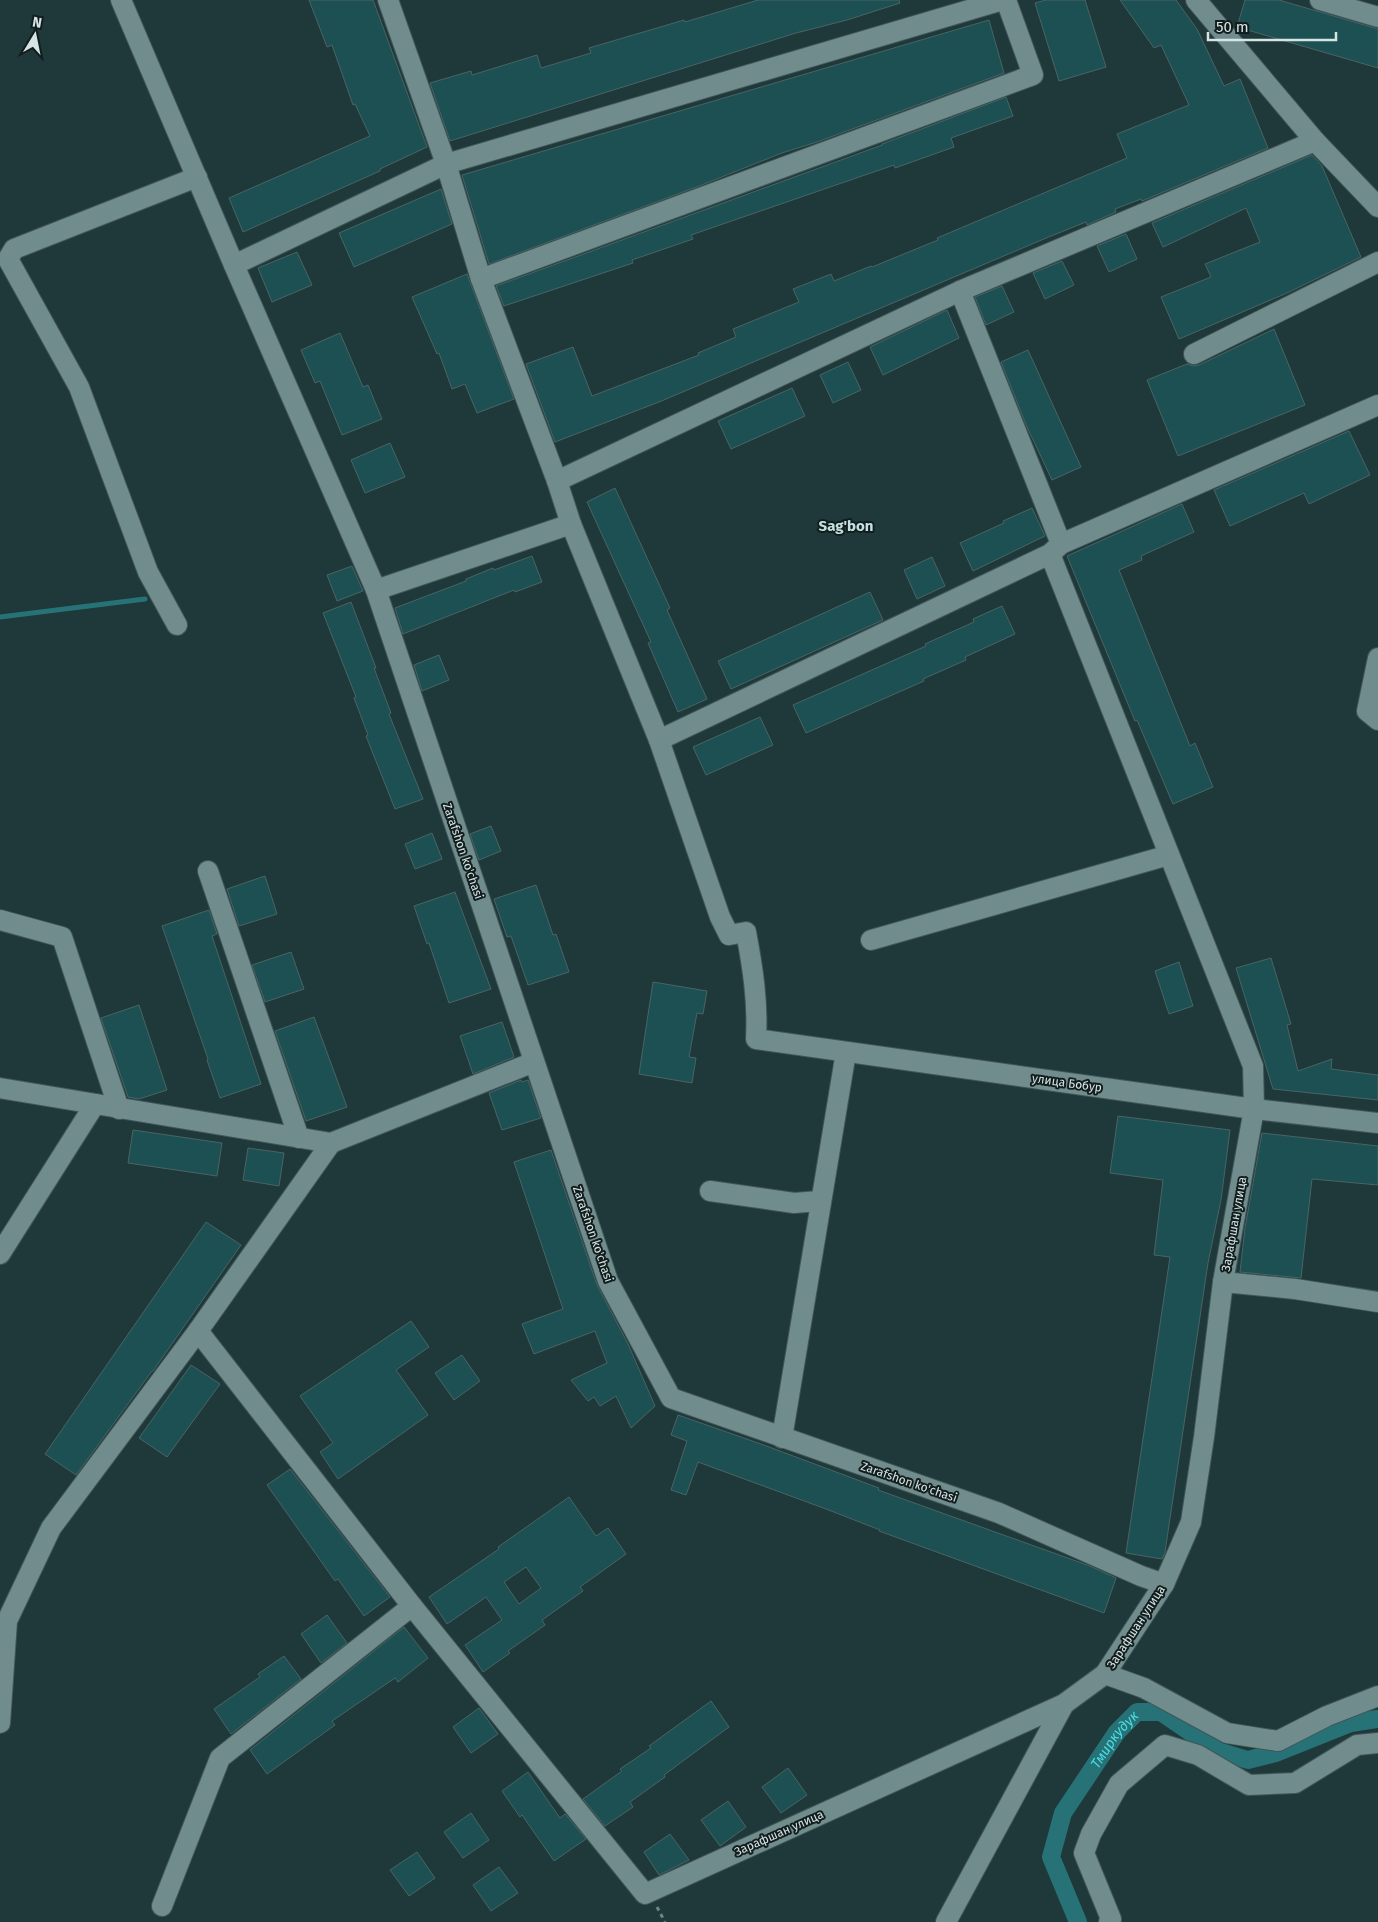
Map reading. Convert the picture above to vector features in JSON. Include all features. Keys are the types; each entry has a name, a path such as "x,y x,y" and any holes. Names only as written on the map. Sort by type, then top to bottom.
{"street":[{"name":"Zarafshon ko'chasi","path":"121,0 376,590 608,1281 671,1398 999,1513 1164,1584"},
{"path":"388,0 446,164 481,279 557,481 571,524 659,740 1056,549 1378,405"},
{"path":"234,265 446,164 1004,0 1033,75 481,279"},
{"path":"1196,0 1315,141 1378,207"},
{"path":"1320,0 1378,17"},
{"path":"557,481 960,290 1315,141"},
{"path":"177,625 148,572 79,387 8,259 14,249 197,178"},
{"path":"1194,354 1378,262"},
{"name":"Зарафшан улица","path":"412,1606 645,1894 1064,1704 1105,1674 1164,1584 1191,1522 1224,1282 1254,1110 1253,1066 1170,855 960,290"},
{"path":"376,590 571,524"},
{"path":"1378,658 1367,711 1378,720"},
{"name":"улица Бобур","path":"659,740 720,917 729,935 746,932 758,1011 756,1039 1254,1110 1378,1123"},
{"path":"871,940 1170,855"},
{"path":"208,871 299,1138"},
{"path":"0,920 62,938 119,1109"},
{"path":"782,1438 846,1052"},
{"path":"0,1088 331,1143 534,1062"},
{"path":"0,1254 95,1104"},
{"path":"0,1723 7,1621 51,1528 198,1331 331,1143"},
{"path":"710,1191 794,1203 820,1200"},
{"path":"1224,1282 1295,1289 1378,1302"},
{"path":"162,1906 220,1758 412,1606 198,1331"},
{"path":"1105,1674 1144,1688 1227,1733 1278,1741 1328,1716 1378,1696"},
{"path":"946,1922 1064,1704"},
{"path":"1109,1922 1110,1919 1084,1854 1091,1834 1119,1784 1165,1745 1198,1756 1249,1784 1295,1783 1357,1745 1378,1742"}],"building":[{"path":"309,0 373,0 427,147 380,169 380,171 243,232 229,198 370,136 355,104 353,105 332,45 327,47"},
{"path":"758,0 899,0 900,3 847,20 796,33 450,141 430,83 471,71 472,75 537,55 541,68 591,53 589,48"},
{"path":"1046,0 1085,0 1106,67 1059,81 1035,3"},
{"path":"1120,0 1176,0 1197,29 1224,86 1240,79 1268,148 1142,201 1141,199 1115,209 1116,212 1087,225 1086,222 1051,236 659,402 555,442 526,364 573,347 592,396 699,355 698,353 736,337 733,329 799,302 793,289 831,274 834,281 872,267 1127,158 1117,134 1189,105 1161,45 1154,48"},
{"path":"1245,0 1279,0 1378,29 1378,68 1237,27"},
{"path":"989,20 1004,73 817,142 782,153 489,264 462,175"},
{"path":"1006,97 1013,116 951,138 954,147 895,168 894,165 691,235 693,239 632,260 633,263 504,306 496,286 882,145"},
{"path":"1312,155 1322,166 1361,257 1287,293 1179,339 1161,297 1211,277 1205,264 1260,242 1246,208 1163,247 1152,223"},
{"path":"441,189 452,224 354,267 339,233"},
{"path":"1126,234 1137,259 1109,272 1097,246"},
{"path":"297,252 312,285 272,302 258,268"},
{"path":"1062,261 1074,285 1045,299 1033,273"},
{"path":"467,274 514,399 477,413 465,384 452,389 439,353 437,354 412,297"},
{"path":"1002,286 1014,312 986,325 975,297"},
{"path":"947,310 959,338 883,375 870,347"},
{"path":"1274,329 1305,405 1178,456 1147,380 1187,364 1199,365"},
{"path":"340,333 363,387 368,385 382,419 342,435 320,381 315,383 301,350"},
{"path":"1028,350 1081,467 1052,480 1027,427 1001,362"},
{"path":"848,362 861,390 833,403 820,375"},
{"path":"792,388 805,416 731,449 718,421"},
{"path":"1349,431 1370,475 1309,504 1304,493 1230,526 1214,490"},
{"path":"390,443 405,477 365,493 351,460"},
{"path":"615,488 670,608 667,610 707,699 678,712 648,643 651,642 587,502"},
{"path":"1182,504 1194,532 1141,556 1142,560 1119,570 1190,746 1195,743 1213,787 1173,804 1137,720 1135,721 1067,556"},
{"path":"1032,508 1045,536 973,571 960,543"},
{"path":"532,556 542,582 515,592 514,590 403,634 395,608 466,581 466,579 493,568 494,570"},
{"path":"932,557 945,586 917,599 904,570"},
{"path":"352,566 363,591 337,601 327,575"},
{"path":"870,592 883,620 731,689 718,661"},
{"path":"351,602 376,668 374,668 391,713 389,714 423,799 395,809 366,736 368,735 354,698 356,697 323,613"},
{"path":"1002,606 1015,634 965,657 966,660 923,679 924,681 806,733 793,705 926,646 925,644 974,622 973,619"},
{"path":"439,655 449,680 422,691 414,665"},
{"path":"760,717 773,745 706,775 693,747"},
{"path":"491,826 501,851 479,860 470,834"},
{"path":"432,833 442,859 415,869 405,844"},
{"path":"265,876 277,914 239,926 227,889"},
{"path":"536,885 553,935 556,934 569,972 528,985 511,936 507,937 494,899"},
{"path":"455,892 491,989 449,1003 429,943 427,944 414,906"},
{"path":"209,910 217,934 212,936 261,1084 220,1098 162,926"},
{"path":"291,952 304,989 265,1002 252,965"},
{"path":"1271,958 1291,1024 1287,1025 1298,1071 1332,1059 1331,1069 1378,1075 1378,1100 1273,1089 1236,968"},
{"path":"1179,962 1193,1006 1169,1014 1155,971"},
{"path":"653,982 707,991 703,1014 697,1013 689,1057 696,1058 692,1083 639,1074"},
{"path":"139,1005 167,1090 139,1099 128,1097 101,1018"},
{"path":"314,1017 347,1107 306,1121 275,1031"},
{"path":"502,1022 514,1057 473,1074 460,1036"},
{"path":"521,1080 522,1082 528,1080 541,1118 502,1130 489,1093"},
{"path":"1118,1116 1230,1130 1221,1200 1208,1263 1165,1552 1162,1559 1126,1553 1170,1257 1154,1255 1163,1180 1110,1173"},
{"path":"133,1130 222,1143 217,1176 128,1163"},
{"path":"1262,1133 1378,1146 1378,1185 1312,1179 1301,1278 1240,1272 1245,1228"},
{"path":"248,1148 284,1153 279,1186 243,1180"},
{"path":"551,1150 597,1285 628,1344 655,1406 631,1428 616,1396 600,1406 594,1397 588,1401 571,1380 607,1363 595,1331 534,1354 522,1324 563,1309 514,1162"},
{"path":"206,1222 241,1245 153,1371 76,1475 45,1454"},
{"path":"411,1321 429,1347 396,1370 428,1415 338,1479 320,1452 333,1443 300,1396"},
{"path":"462,1355 480,1381 454,1400 435,1373"},
{"path":"191,1365 220,1384 167,1457 139,1438"},
{"path":"678,1415 879,1488 878,1490 1090,1566 1116,1578 1104,1613 879,1531 826,1509 698,1462 686,1495 671,1490 687,1441 671,1435"},
{"path":"290,1469 390,1597 364,1616 338,1579 335,1581 267,1485"},
{"path":"569,1497 596,1536 608,1528 626,1554 580,1587 583,1591 542,1620 545,1625 508,1651 510,1653 483,1672 465,1645 502,1620 486,1597 447,1624 429,1597 499,1549 498,1547","holes":["526,1567 541,1588 519,1604 504,1582"]},
{"path":"327,1615 347,1643 321,1663 301,1634"},
{"path":"404,1627 428,1658 398,1682 395,1678 332,1721 335,1725 267,1774 250,1750"},
{"path":"284,1656 301,1679 231,1734 214,1709 260,1677 258,1674"},
{"path":"711,1701 729,1727 630,1802 633,1807 605,1826 583,1799 622,1771 620,1769 651,1748 649,1746"},
{"path":"479,1708 498,1734 471,1753 453,1727"},
{"path":"788,1768 807,1795 781,1813 762,1787"},
{"path":"528,1772 560,1818 565,1814 586,1839 554,1861 522,1815 520,1817 502,1791"},
{"path":"728,1801 746,1827 720,1846 701,1820"},
{"path":"471,1813 489,1840 463,1858 444,1832"},
{"path":"670,1834 689,1860 659,1875 644,1852"},
{"path":"417,1852 435,1878 409,1896 390,1870"},
{"path":"499,1867 518,1893 491,1911 473,1885"}],"waterway":[{"path":"0,617 145,599"},
{"name":"Тмиркудук","path":"1078,1922 1051,1857 1063,1813 1117,1732 1137,1712 1161,1712 1218,1751 1248,1760 1276,1753 1351,1723 1378,1719"}],"district":[{"name":"Sag'bon","path":"846,526"}]}
